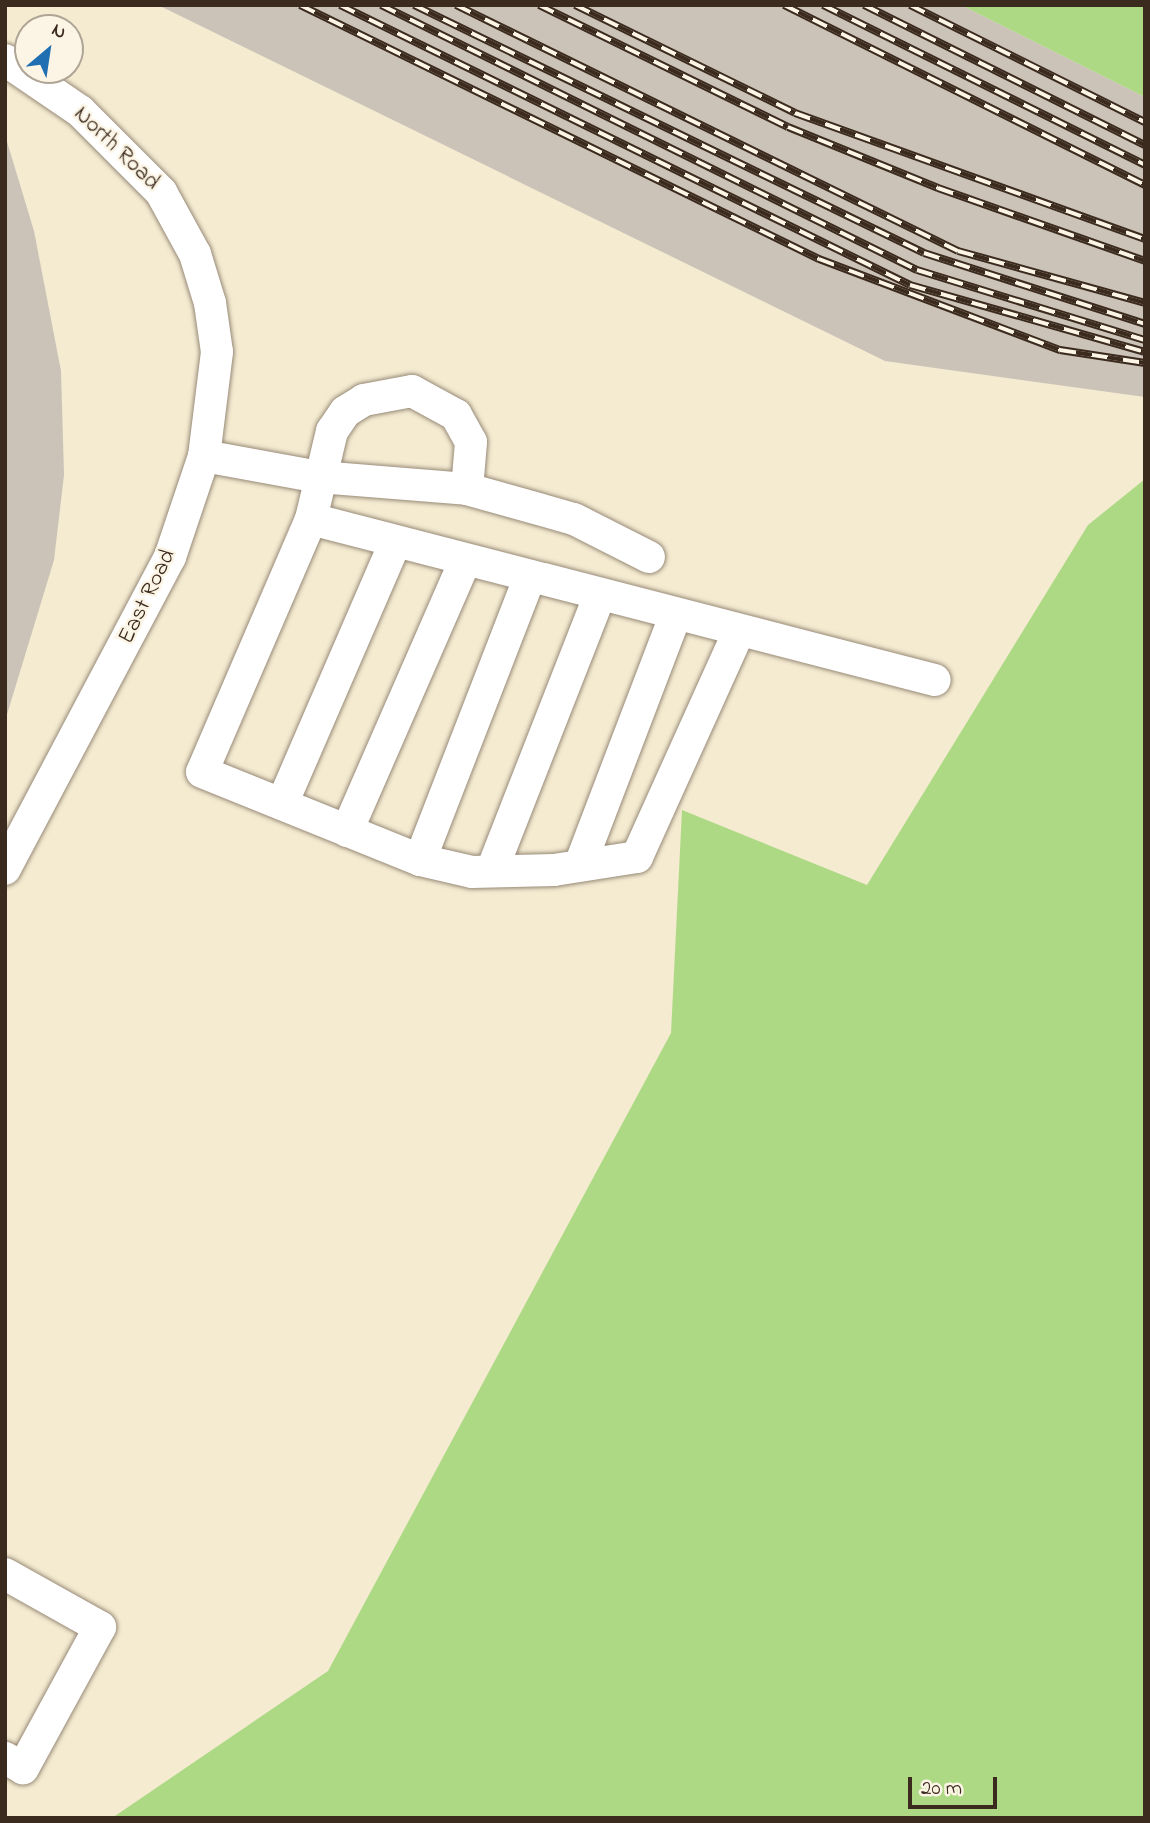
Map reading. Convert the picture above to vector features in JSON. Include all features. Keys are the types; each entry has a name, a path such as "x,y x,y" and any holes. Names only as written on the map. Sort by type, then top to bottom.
{"street":[{"name":"North Road","path":"5,60 80,111 141,168 180,222 211,303"},
{"name":"East Road","path":"5,869 170,557 204,456 217,352 211,303"},
{"path":"467,489 471,442 456,415 412,391 363,400 345,412 332,431 311,519 202,771 420,860 472,872 580,865 641,853 739,631"},
{"path":"204,456 319,477 467,489 575,519 649,557"},
{"path":"311,519 395,543 935,680"},
{"path":"282,804 395,543"},
{"path":"347,831 465,561"},
{"path":"420,860 530,577"},
{"path":"492,870 600,595"},
{"path":"580,865 676,614"},
{"path":"5,1574 100,1626 23,1768 5,1758"}],"shaded area":[{"path":"158,5 961,5 1145,97 1145,397 885,361"},
{"path":"5,135 34,231 61,371 64,475 54,560 5,721"}],"green space":[{"path":"961,5 1145,5 1145,97"},
{"path":"1145,479 1145,1818 112,1818 328,1671 671,1033 682,810 867,885 1088,525"}],"railway":[{"path":"300,5 819,259 1060,350 1145,363"},
{"path":"340,5 910,285 1145,352"},
{"path":"381,5 917,270 1145,340"},
{"path":"414,5 924,253 1145,324"},
{"path":"456,5 958,251 1145,303"},
{"path":"539,5 788,127 938,188 1145,261"},
{"path":"575,5 795,113 1145,239"},
{"path":"784,5 1145,185"},
{"path":"823,5 1145,165"},
{"path":"864,5 1145,145"},
{"path":"910,5 1145,122"}]}
